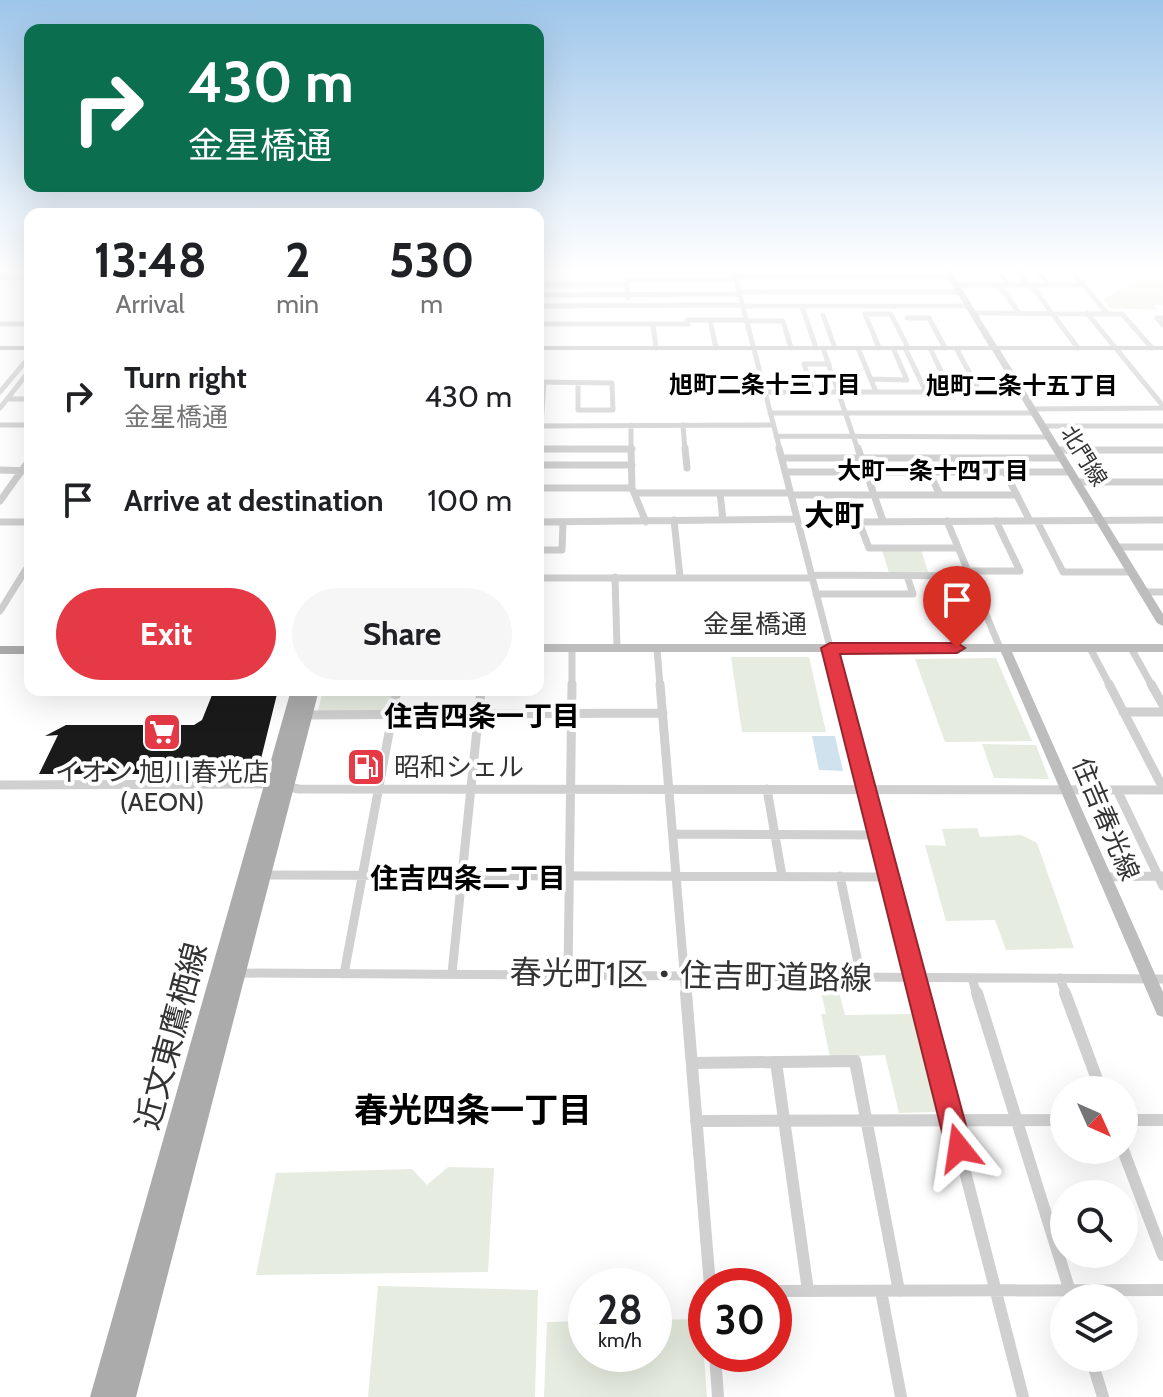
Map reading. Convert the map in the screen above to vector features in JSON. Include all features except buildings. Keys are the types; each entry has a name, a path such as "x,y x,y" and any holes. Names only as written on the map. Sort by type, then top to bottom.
{"main road":[{"path":"0,650 24,650"},
{"path":"0,658 24,658"},
{"name":"近文東鷹栖線","path":"298,696 298,715"},
{"name":"近文東鷹栖線","path":"124,1397 228,973 298,715 309,696"},
{"name":"近文東鷹栖線","path":"102,1397 228,973"}],"street":[{"path":"654,333 656,348"},
{"path":"713,333 716,348"},
{"path":"749,333 1023,1397"},
{"path":"787,333 791,348"},
{"path":"813,333 829,364 883,521"},
{"path":"830,333 835,348"},
{"path":"873,333 879,348"},
{"path":"900,333 926,392"},
{"path":"937,333 945,348"},
{"name":"北門線","path":"985,333 1163,623"},
{"path":"1067,333 1078,348"},
{"path":"1104,333 1163,407"},
{"path":"1139,333 1152,348"},
{"path":"0,348 24,348"},
{"path":"544,348 1163,348"},
{"path":"858,348 876,392"},
{"path":"871,379 907,380 893,348"},
{"path":"930,348 951,392"},
{"path":"956,348 980,392"},
{"path":"0,392 24,363"},
{"path":"813,392 804,364 829,364"},
{"path":"0,408 24,378"},
{"path":"544,382 612,383 613,410 578,410 578,383"},
{"path":"765,392 1021,392"},
{"path":"7,399 24,399"},
{"path":"770,413 1163,407"},
{"path":"0,425 24,425"},
{"path":"631,425 633,490 646,522"},
{"path":"683,425 687,468"},
{"path":"544,426 773,425"},
{"path":"1042,426 1163,426"},
{"path":"776,436 1049,437"},
{"path":"544,449 632,449"},
{"path":"782,458 1163,450"},
{"path":"544,465 632,465"},
{"path":"0,470 24,471"},
{"path":"785,472 1005,472 1163,482"},
{"path":"929,472 940,495"},
{"path":"1005,472 1063,572 1131,572"},
{"path":"0,501 24,473"},
{"path":"544,488 1017,495"},
{"path":"720,493 723,520"},
{"path":"544,522 797,519"},
{"path":"674,520 680,577"},
{"path":"958,548 869,548 859,522 1163,520"},
{"path":"947,521 1002,648"},
{"path":"544,578 907,576 1020,571 996,521"},
{"path":"0,522 24,522"},
{"path":"544,550 562,550 563,522"},
{"path":"1116,547 1163,547"},
{"path":"0,611 24,573"},
{"path":"816,594 913,594 907,576"},
{"path":"615,577 617,648"},
{"path":"1144,592 1163,592"},
{"name":"金星橋通","path":"544,648 1163,648"},
{"path":"568,973 572,648"},
{"path":"657,648 708,1268"},
{"name":"住吉春光線","path":"1002,648 1105,877 1156,979 1163,1010"},
{"path":"0,785 472,790 1163,789 1090,648"},
{"path":"1131,648 1163,705"},
{"path":"344,974 396,696"},
{"path":"452,973 480,696"},
{"path":"1123,712 1163,712"},
{"path":"298,715 663,713"},
{"path":"767,789 782,876"},
{"path":"1105,877 1161,880 1117,790"},
{"path":"673,834 879,835"},
{"path":"254,875 890,877"},
{"path":"840,876 861,977"},
{"name":"春光町1区・住吉町道路線","path":"228,973 1156,979"},
{"path":"972,978 1067,1284"},
{"path":"1060,978 1096,1076"},
{"path":"692,1063 855,1061 899,1291"},
{"path":"776,1062 808,1291"},
{"path":"696,1121 1050,1120"},
{"path":"1138,1120 1163,1120"},
{"path":"1128,1164 1163,1255"},
{"path":"792,1291 996,1290 1050,1293"},
{"path":"1138,1291 1163,1290"},
{"path":"881,1291 901,1397"},
{"path":"716,1372 718,1397"},
{"path":"1095,1372 1103,1397"}],"shaded area":[{"path":"882,550 921,550 929,574 889,573"},
{"path":"731,657 809,657 826,732 742,732"},
{"path":"996,658 1032,741 945,742 915,659"},
{"path":"322,696 392,696 389,711 318,711"},
{"path":"982,744 1036,745 1049,779 994,778"},
{"path":"977,828 980,837 1021,835 1037,843 1074,948 1006,950 995,920 946,921 925,845 946,846 942,829"},
{"path":"820,988 838,988 845,1015 912,1014 939,1112 899,1113 885,1055 830,1057 821,1014 826,1014"},
{"path":"448,1167 494,1168 488,1272 256,1275 276,1173 412,1169 427,1185"},
{"path":"378,1286 538,1290 535,1397 368,1397"},
{"path":"688,1319 688,1372 705,1372 707,1397 544,1397 547,1322 568,1321 568,1372 672,1372 672,1320"}],"water":[{"path":"812,736 835,736 843,771 819,770"}],"place":[{"name":"イオン 旭川春光店 (AEON)","path":"162,732"},
{"name":"昭和シェル","path":"366,767"}],"district":[{"name":"旭町二条十三丁目","path":"765,384"},
{"name":"旭町二条十五丁目","path":"1022,385"},
{"name":"大町一条十四丁目","path":"933,470"},
{"name":"大町","path":"834,515"},
{"name":"住吉四条一丁目","path":"482,716"},
{"name":"住吉四条二丁目","path":"468,878"},
{"name":"春光四条一丁目","path":"473,1110"}],"route":[{"path":"957,648 830,648 959,1148"}]}
